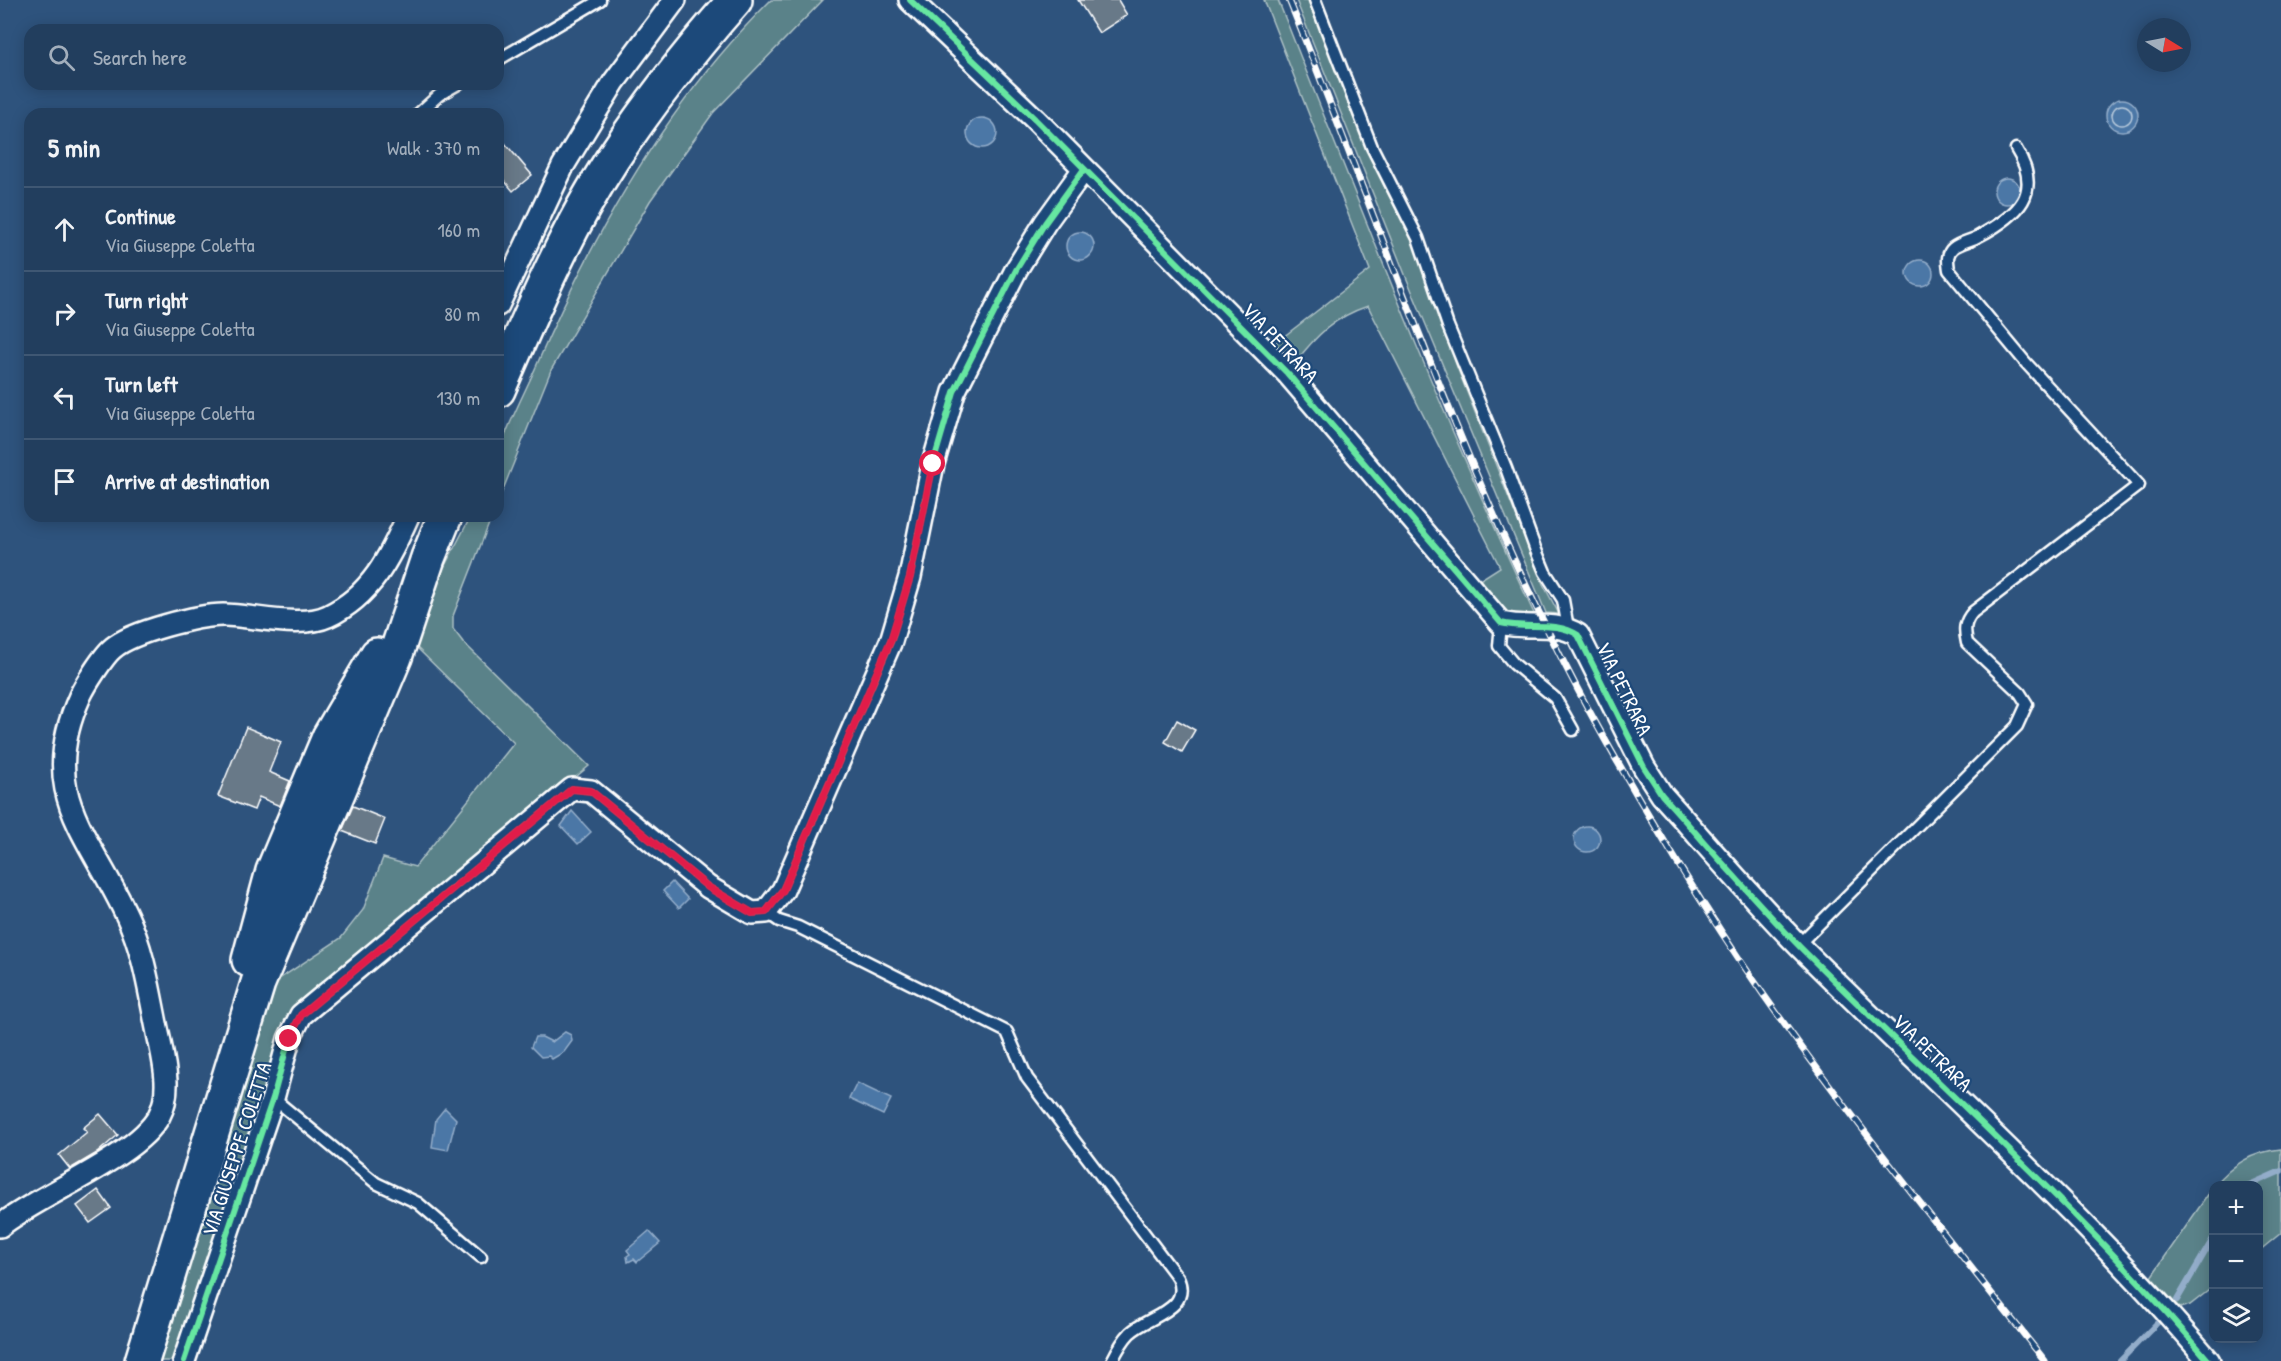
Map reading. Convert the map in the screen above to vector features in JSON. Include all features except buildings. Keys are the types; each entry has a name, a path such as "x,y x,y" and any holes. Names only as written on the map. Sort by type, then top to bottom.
{"highway":[{"path":"504,376 538,297 578,218 612,159 654,98 735,0"},
{"path":"142,1361 258,983 395,657 443,522"},
{"path":"126,1361 244,978 273,871 329,737 381,649 428,558"}],"street":[{"path":"504,292 564,166 614,82 675,0"},
{"name":"VIA PETRARA","path":"910,0 1035,119 1287,374 1501,623 1511,626 1568,628 1578,635 1644,767 1662,795 1798,945 2165,1308 2209,1361"},
{"path":"766,912 783,890 891,640 910,577 933,464 954,392 1016,270 1045,223 1084,169"},
{"path":"0,1226 20,1210 114,1157 147,1132 160,1115 165,1098 166,1072 142,960 128,916 68,803 63,778 64,754 81,694 112,648 174,622 222,615 281,620 326,618 354,600 381,572 405,522"},
{"name":"VIA GIUSEPPE COLETTA","path":"184,1361 273,1098 289,1039 301,1015 572,789 591,791 708,887 752,913 766,912"}],"lane":[{"path":"504,56 600,0"},
{"path":"1315,0 1372,147 1418,238 1448,326 1506,468 1534,548 1545,572 1563,600 1568,628"},
{"path":"425,108 448,90"},
{"path":"1798,945 2017,726 2024,715 2027,704 2020,693 1967,643 1964,632 1966,620 2139,486 2026,363 1949,270 1947,259 1952,249 1988,230 2015,212 2025,201 2028,187 2026,165 2016,149"},
{"path":"1501,623 1499,646 1514,664 1555,698 1573,730"},
{"path":"766,912 779,921 798,927 1007,1032 1027,1078 1178,1278 1182,1287 1180,1297 1175,1304 1131,1333 1112,1361"},
{"path":"273,1098 376,1183 418,1203 481,1257"}],"green space":[{"path":"771,0 823,0 713,113 650,201 551,370 504,487 504,439 581,269 635,173 698,82"},
{"path":"1264,0 1278,0 1435,391 1538,622 1518,617 1504,609 1478,581 1500,567 1368,306 1356,310 1327,328 1295,363 1274,344 1370,270"},
{"path":"1296,0 1310,0 1384,186 1413,241 1457,367 1543,584 1559,614 1546,613 1406,277"},
{"path":"468,522 490,522 453,616 453,629 463,642 589,766 295,1010 283,1026 267,1090 179,1361 154,1361 265,999 279,979 341,938 363,910 383,858 415,867 514,743 411,642 429,596"},
{"path":"2281,1149 2281,1233 2263,1248 2263,1181 2219,1181 2244,1160"},
{"path":"2209,1193 2209,1290 2190,1305 2180,1308 2151,1277"}],"water":[{"path":"2122,99 2134,103 2138,115 2134,127 2122,131 2110,127 2106,115 2110,103"},
{"path":"982,118 993,122 997,133 993,144 982,148 971,144 967,133 971,122"},
{"path":"2007,178 2016,182 2020,191 2016,200 2007,204 1998,200 1994,191 1998,182"},
{"path":"1080,232 1090,236 1094,246 1090,256 1080,260 1070,256 1066,246 1070,236"},
{"path":"1920,260 1929,264 1933,273 1929,282 1920,286 1911,282 1907,273 1911,264"},
{"path":"572,811 591,832 578,844 561,826"},
{"path":"1587,826 1597,829 1600,839 1597,849 1587,852 1577,849 1574,839 1577,829"},
{"path":"672,882 688,899 679,908 663,891"},
{"path":"565,1032 571,1035 572,1041 564,1052 552,1059 549,1056 541,1057 531,1047 535,1037 542,1037 552,1042"},
{"path":"857,1083 891,1099 883,1115 849,1099"},
{"path":"445,1108 456,1119 448,1150 432,1147 436,1119"},
{"path":"649,1231 660,1243 637,1262 634,1259 628,1262 627,1256 630,1254 627,1250"}],"waterway":[{"path":"2258,1181 2281,1171"},
{"path":"2177,1300 2209,1246"},
{"path":"2120,1361 2160,1320"}],"railway":[{"path":"1289,0 1477,477 1564,662 1612,752 1701,901 1773,1009 1890,1164 2045,1361"}],"cycle path":[{"path":"910,0 1035,119 1287,373 1501,623 1550,626 1569,630 1578,635 1644,767 1662,795 1800,947 2061,1201 2112,1253 2209,1361"},
{"path":"184,1361 273,1098 289,1039 301,1015 572,789 591,791 708,887 752,913 766,912 783,890 891,641 910,577 933,464 954,392 1016,270 1045,223 1084,169"}],"route":[{"path":"289,1039 301,1015 572,789 591,791 708,887 752,913 766,912 783,890 891,640 910,577 933,464"}]}
